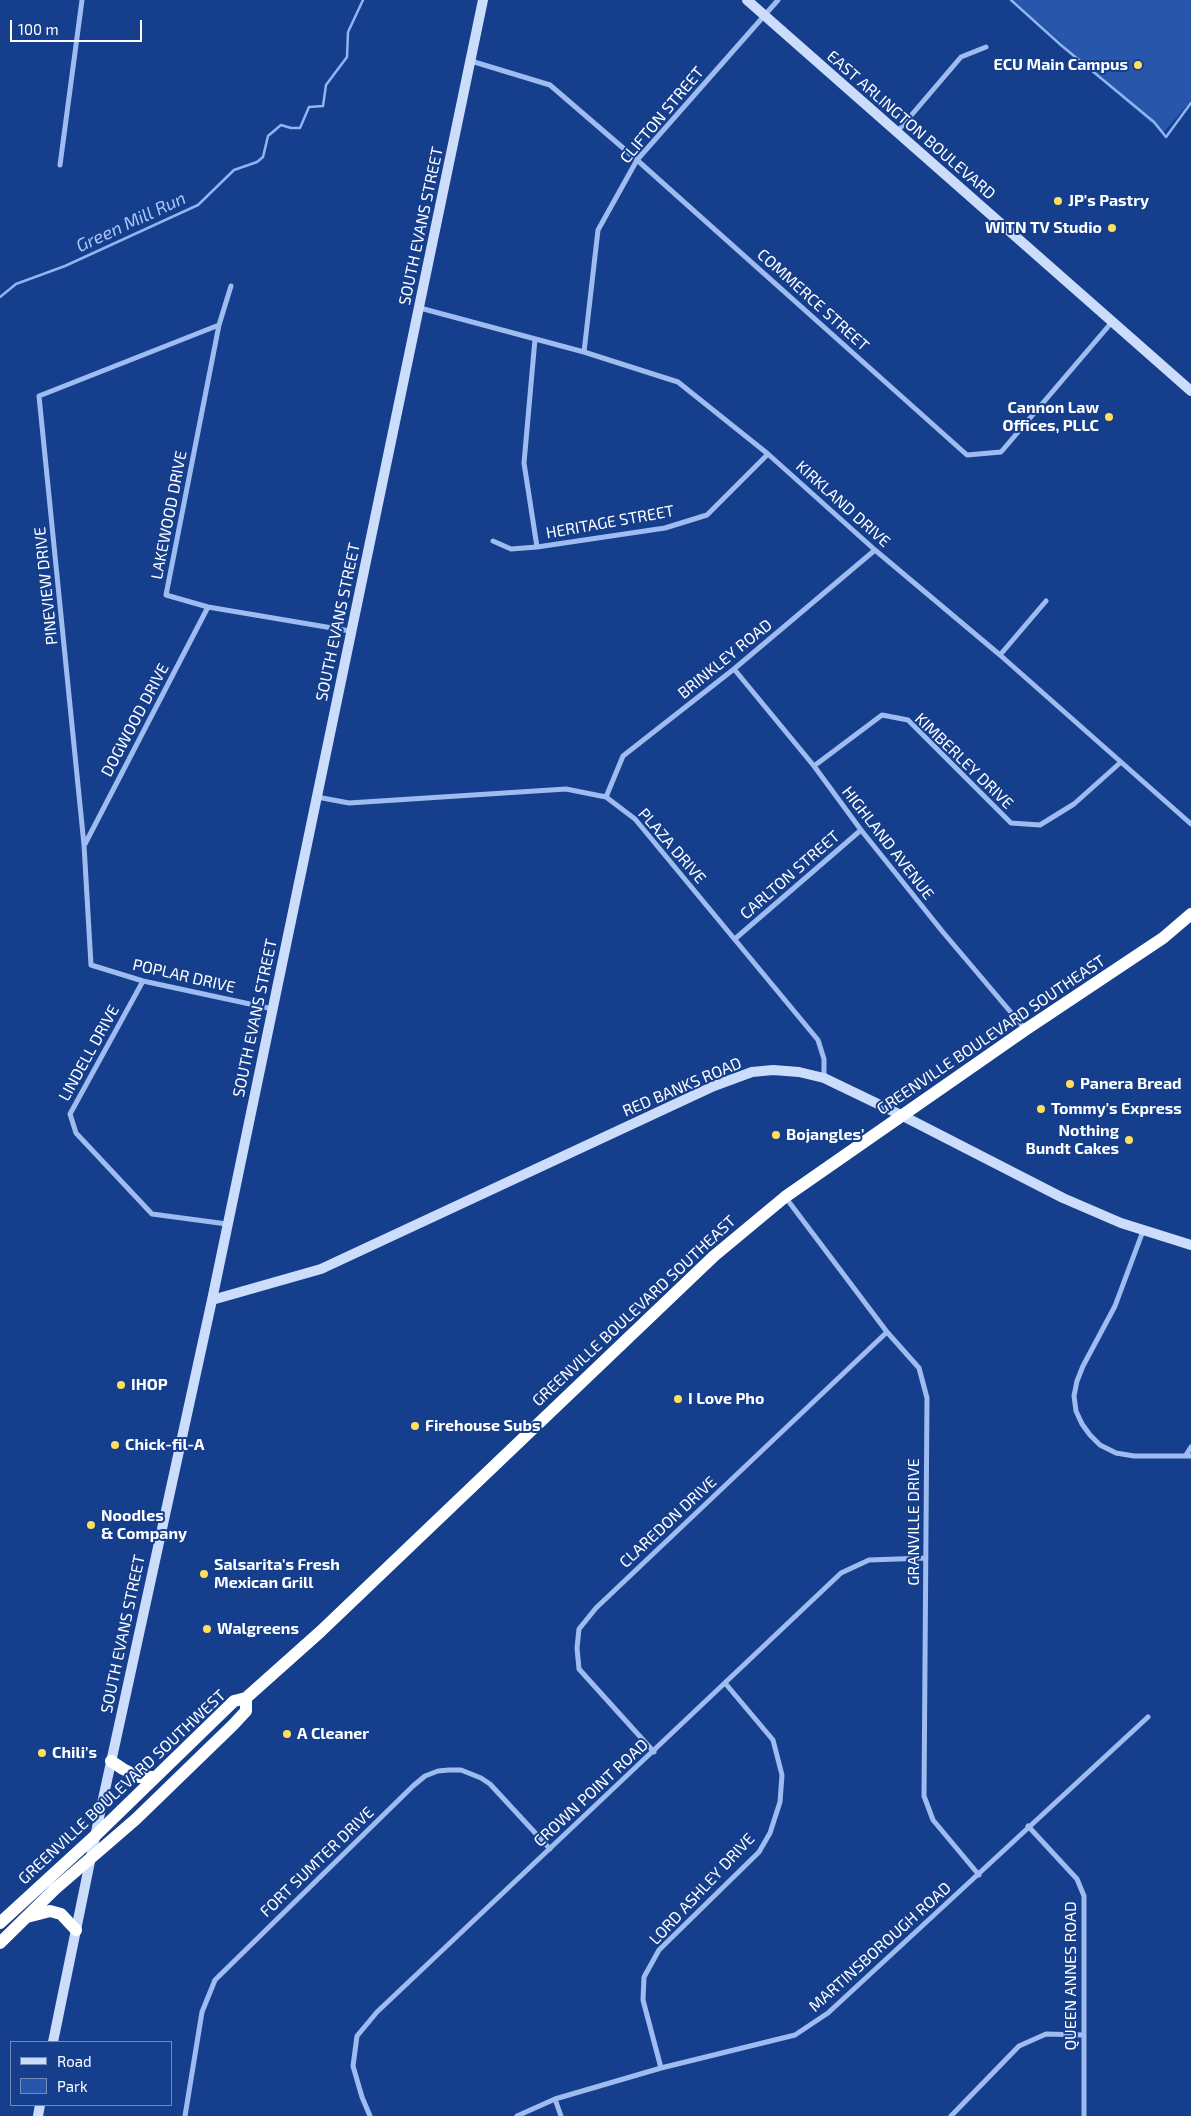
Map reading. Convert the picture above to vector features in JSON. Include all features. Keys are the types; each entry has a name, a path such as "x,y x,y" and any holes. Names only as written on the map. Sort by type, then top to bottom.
{"highway":[{"name":"GREENVILLE BOULEVARD SOUTHEAST","path":"91,1858 136,1819 233,1725 246,1711 246,1698 320,1632 702,1267 785,1197 1025,1030 1163,938 1191,914"},
{"name":"GREENVILLE BOULEVARD SOUTHWEST","path":"0,1923 73,1854 96,1835 234,1701 246,1698"},
{"path":"111,1761 123,1770 139,1777 155,1777"},
{"name":"GREENVILLE BOULEVARD SOUTHWEST","path":"0,1944 25,1918 91,1858"},
{"path":"25,1918 50,1911 61,1914 76,1930"}],"main road":[{"name":"SOUTH EVANS STREET","path":"53,2041 111,1761 212,1300 483,0"},
{"name":"EAST ARLINGTON BOULEVARD","path":"747,0 1191,391"},
{"name":"RED BANKS ROAD","path":"212,1300 321,1270 731,1079 752,1072 773,1070 799,1072 824,1078 903,1116 1062,1198 1143,1231 1191,1245"}],"street":[{"path":"60,165 82,0"},
{"name":"CLIFTON STREET","path":"584,352 598,230 637,160 778,0"},
{"path":"896,132 961,58 986,47"},
{"name":"COMMERCE STREET","path":"471,61 550,85 637,160 967,455 1001,452 1112,322"},
{"name":"LAKEWOOD DRIVE","path":"231,286 219,326 166,595 208,607 350,631"},
{"name":"KIRKLAND DRIVE","path":"420,308 584,352 678,382 768,454 875,550 1000,655 1191,824"},
{"name":"PINEVIEW DRIVE","path":"91,965 84,845 39,396 219,326"},
{"path":"535,339 524,463 537,547"},
{"name":"HERITAGE STREET","path":"493,542 511,549 537,547 665,528 707,515 768,454"},
{"name":"BRINKLEY ROAD","path":"606,797 623,756 734,669 875,550"},
{"path":"1000,655 1046,601"},
{"name":"DOGWOOD DRIVE","path":"84,845 208,607"},
{"name":"HIGHLAND AVENUE","path":"734,669 814,766 861,830 942,931 1025,1030"},
{"name":"KIMBERLEY DRIVE","path":"814,766 882,715 908,720 1011,823 1040,825 1074,804 1121,762"},
{"name":"PLAZA DRIVE","path":"317,797 349,803 566,789 606,797 635,819 736,938 818,1040 824,1059 824,1078"},
{"name":"CARLTON STREET","path":"736,938 861,830"},
{"name":"POPLAR DRIVE","path":"91,965 143,981 273,1009"},
{"name":"LINDELL DRIVE","path":"143,981 70,1114 76,1133 152,1214 227,1224"},
{"name":"GRANVILLE DRIVE","path":"785,1197 887,1332 919,1368 927,1398 924,1796 933,1820 980,1875"},
{"path":"1143,1231 1114,1306 1077,1381 1074,1396 1076,1411 1090,1435 1100,1445 1116,1453 1134,1456 1188,1456 1191,1447"},
{"name":"CLAREDON DRIVE","path":"654,1752 579,1669 577,1648 579,1629 596,1608 887,1332"},
{"name":"CROWN POINT ROAD","path":"370,2116 353,2066 357,2036 378,2012 841,1573 869,1560 926,1558"},
{"name":"LORD ASHLEY DRIVE","path":"661,2068 643,2000 644,1977 659,1950 759,1852 770,1833 780,1802 782,1776 773,1740 724,1683"},
{"name":"MARTINSBOROUGH ROAD","path":"517,2116 555,2099 661,2068 795,2035 828,2013 980,1875 1028,1826 1148,1717"},
{"name":"FORT SUMTER DRIVE","path":"185,2116 202,2012 215,1980 425,1776 438,1771 449,1770 467,1772 480,1778 490,1784 550,1849"},
{"name":"QUEEN ANNES ROAD","path":"1028,1826 1076,1879 1084,1896 1084,2116"},
{"path":"951,2116 1019,2046 1046,2034 1084,2034"},
{"path":"555,2099 561,2116"}],"green space":[{"name":"ECU Main Campus","path":"1013,0 1191,0 1191,101 1163,133 1062,46 1063,44"}],"waterway":[{"name":"Green Mill Run","path":"0,297 16,284 65,266 198,205 234,170 257,162 263,157 268,136 281,125 300,128 309,107 323,106 326,85 347,57 348,32 363,0"},
{"path":"1011,0 1062,46 1154,122 1166,137 1191,103"}],"place":[{"name":"ECU Main Campus","path":"1138,65"},
{"name":"JP's Pastry","path":"1058,201"},
{"name":"WITN TV Studio","path":"1112,228"},
{"name":"Cannon Law Offices, PLLC","path":"1109,417"},
{"name":"Panera Bread","path":"1070,1084"},
{"name":"Tommy's Express","path":"1041,1109"},
{"name":"Bojangles'","path":"776,1135"},
{"name":"Nothing Bundt Cakes","path":"1129,1140"},
{"name":"IHOP","path":"121,1385"},
{"name":"I Love Pho","path":"678,1399"},
{"name":"Firehouse Subs","path":"415,1426"},
{"name":"Chick-fil-A","path":"115,1445"},
{"name":"Noodles & Company","path":"91,1525"},
{"name":"Salsarita's Fresh Mexican Grill","path":"204,1574"},
{"name":"Walgreens","path":"207,1629"},
{"name":"A Cleaner","path":"287,1734"},
{"name":"Chili's","path":"42,1753"}]}
